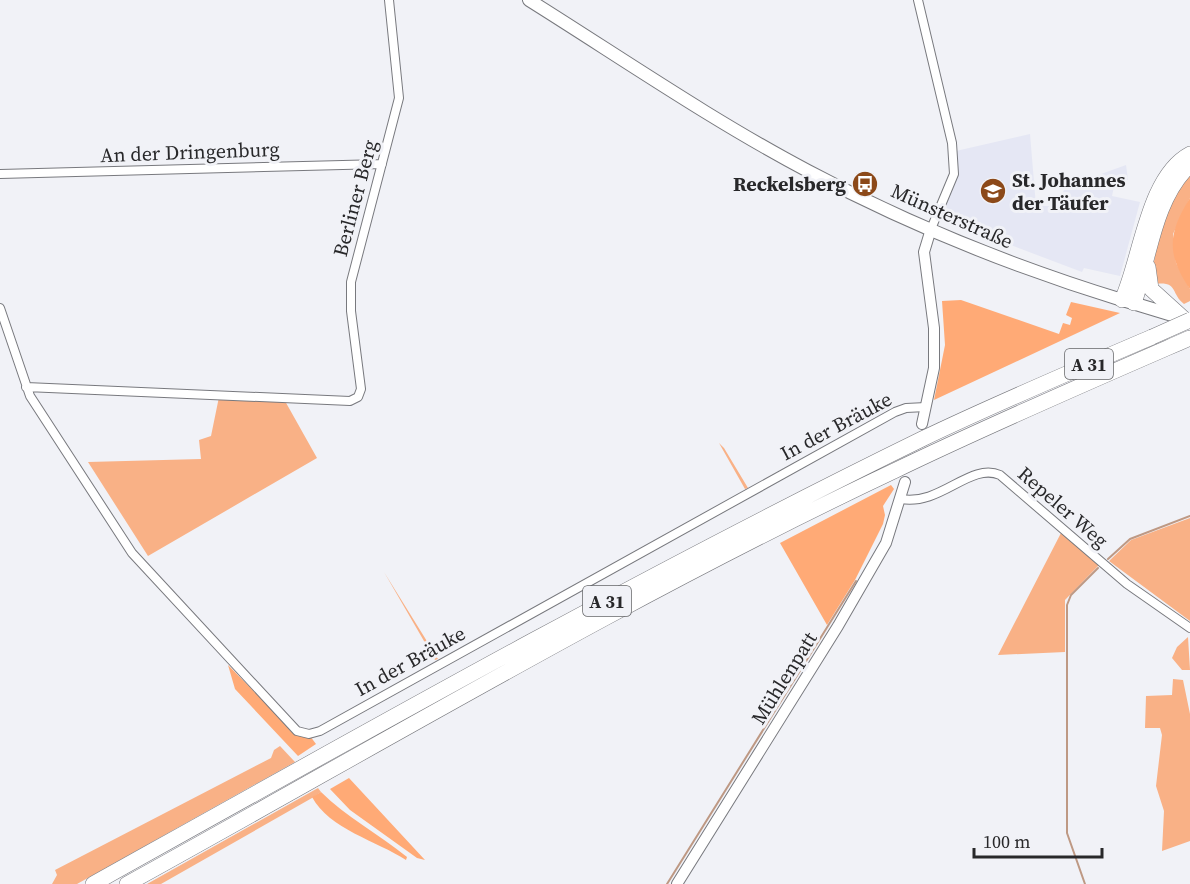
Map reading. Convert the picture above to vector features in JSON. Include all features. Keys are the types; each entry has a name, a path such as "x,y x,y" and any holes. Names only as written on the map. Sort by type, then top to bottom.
{"highway":[{"path":"1128,302 1154,201 1167,174 1190,154"},
{"path":"1128,302 1150,251 1162,210 1173,186 1190,165"},
{"path":"1150,251 1147,273 1151,289 1188,320"},
{"name":"A 31","path":"93,884 466,676 700,551 924,438 1188,320"},
{"name":"A 31","path":"127,884 484,684 667,586 893,471 1185,341"}],"main road":[{"name":"Münsterstraße","path":"529,0 806,170 931,229 1021,268 1188,320"}],"street":[{"name":"Berliner Berg","path":"26,387 350,400 358,397 361,389 351,312 351,282 400,90 389,0"},
{"path":"918,0 952,143 954,174 924,252 934,328 933,368 922,424"},
{"name":"An der Dringenburg","path":"0,174 382,164"},
{"name":"In der Bräuke","path":"0,308 26,387 64,450 132,553 297,732 309,734 895,412 906,408 926,408"},
{"name":"Repeler Weg","path":"901,499 916,502 927,499 982,472 1000,475 1127,584 1190,628"},
{"name":"Mühlenpatt","path":"677,884 886,543 905,482"}],"shaded area":[{"path":"1030,134 1036,206 1056,206 1064,190 1065,181 1090,178 1126,165 1128,180 1115,182 1112,196 1140,202 1120,276 1084,268 1082,272 939,218 958,176 956,151"},
{"path":"1190,171 1190,198 1173,234 1176,263 1190,289 1190,301 1184,304 1171,286 1154,284 1152,276 1164,221"},
{"path":"1190,198 1190,289 1177,265 1173,243 1177,222"},
{"path":"961,300 1059,334 1063,323 1070,325 1072,318 1066,315 1071,302 1120,313 934,400 945,345 942,301"},
{"path":"219,397 285,401 317,458 148,556 88,462 201,459 199,440 211,436"},
{"path":"719,443 724,448 748,488 745,489"},
{"path":"891,485 894,489 883,506 885,515 883,524 855,580 827,625 780,543"},
{"path":"1190,518 1190,621 1109,561 1131,540"},
{"path":"1061,533 1099,565 1065,600 1065,652 998,655"},
{"path":"384,572 438,659 435,660"},
{"path":"1188,637 1190,670 1182,670 1172,658 1177,647"},
{"path":"228,665 291,729 310,736 316,744 298,756 235,689"},
{"path":"1173,679 1183,680 1190,714 1190,841 1162,851 1164,811 1156,786 1162,735 1160,728 1145,728 1146,696 1172,695"},
{"path":"280,746 295,762 77,884 52,884 57,875 55,870 271,758 274,750"},
{"path":"349,778 425,860 417,858 350,810 330,789"},
{"path":"318,788 321,792 312,798 161,884 147,884"},
{"path":"321,792 407,857 406,860 330,818 312,797"}],"waterway":[{"path":"1108,559 1130,539 1190,516"},
{"path":"1085,884 1067,833 1067,605 1071,595 1098,568"},
{"path":"667,884 856,581"}],"place":[{"name":"Reckelsberg","path":"865,184"},
{"name":"St. Johannes der Täufer","path":"993,191"}]}
